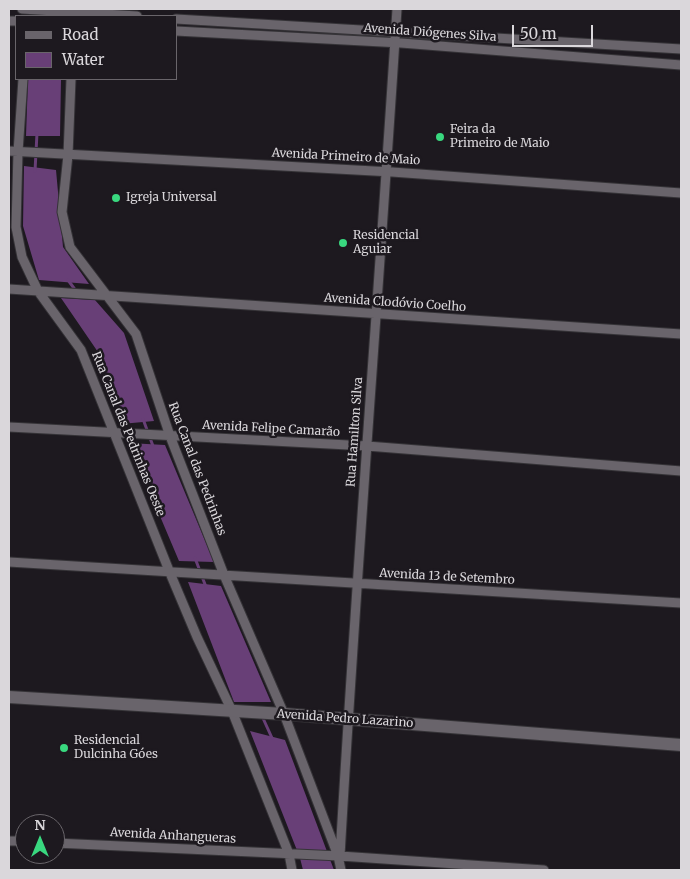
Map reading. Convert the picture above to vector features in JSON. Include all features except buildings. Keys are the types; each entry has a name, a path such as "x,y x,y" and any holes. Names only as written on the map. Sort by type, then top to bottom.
{"main road":[{"name":"Avenida Pedro Lazarino","path":"9,697 284,714 681,745"}],"street":[{"path":"22,9 121,15"},
{"name":"Rua Hamilton Silva","path":"336,856 348,719 397,9"},
{"name":"Avenida Diógenes Silva","path":"178,19 681,49"},
{"name":"Avenida Diógenes Silva","path":"178,31 394,43 681,65"},
{"name":"Rua Canal das Pedrinhas Oeste","path":"22,80 16,227 22,257 81,350 119,432 170,573"},
{"name":"Rua Canal das Pedrinhas","path":"71,80 68,155 62,212 70,247 136,334 165,436 284,714 341,870"},
{"name":"Avenida Primeiro de Maio","path":"18,152 386,172 681,193"},
{"path":"9,289 42,291"},
{"name":"Avenida Clodóvio Coelho","path":"42,291 681,334"},
{"name":"Avenida Felipe Camarão","path":"9,427 367,446 681,471"},
{"path":"9,562 170,573 197,638 232,711 291,854 292,870"},
{"name":"Avenida 13 de Setembro","path":"170,573 681,603"},
{"name":"Avenida Anhangueras","path":"65,843 336,856"},
{"path":"336,856 544,870"}],"water":[{"path":"28,80 61,80 60,136 26,136"},
{"path":"24,166 56,170 63,247 89,284 39,280 23,226"},
{"path":"61,298 95,300 124,333 154,421 121,424 100,355"},
{"path":"129,443 165,445 214,562 179,561"},
{"path":"188,582 221,586 271,702 234,702"},
{"path":"250,731 285,740 334,870 303,870"}],"waterway":[{"path":"35,171 37,133"},
{"path":"68,280 76,291"},
{"path":"143,419 153,446"},
{"path":"195,558 206,587"},
{"path":"262,716 272,738"}],"place":[{"name":"Feira da Primeiro de Maio","path":"440,137"},
{"name":"Igreja Universal","path":"116,198"},
{"name":"Residencial Aguiar","path":"343,243"},
{"name":"Residencial Dulcinha Góes","path":"64,748"}]}
